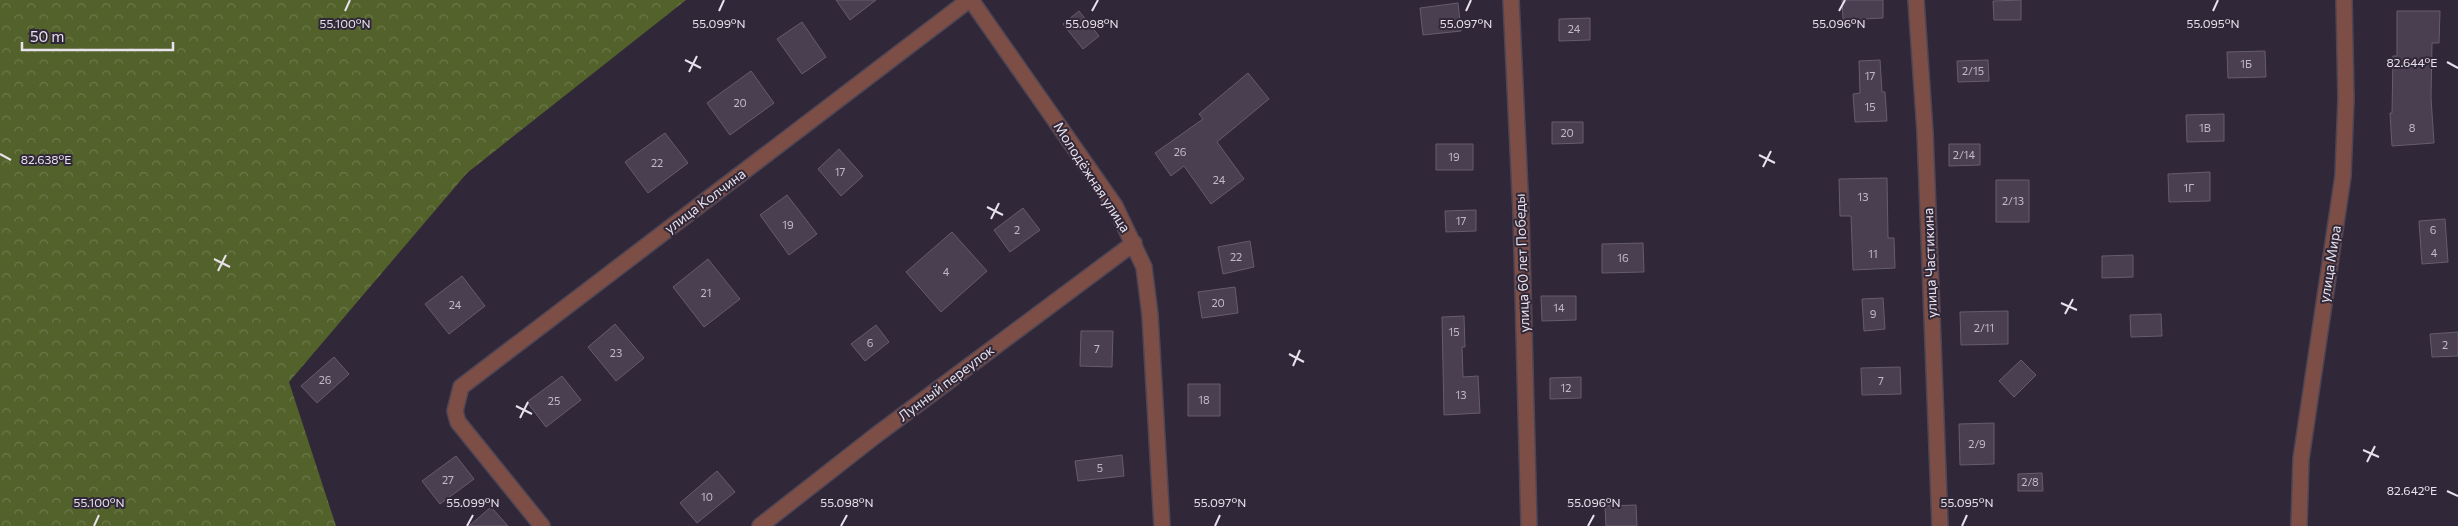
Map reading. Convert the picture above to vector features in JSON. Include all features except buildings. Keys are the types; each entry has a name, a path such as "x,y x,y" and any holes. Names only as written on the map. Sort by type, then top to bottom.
{"street":[{"name":"Молодёжная улица","path":"970,0 1115,206 1144,267 1150,315 1162,526"},
{"name":"улица Колчина","path":"542,526 458,422 455,411 461,387 970,0"},
{"name":"улица 60 лет Победы","path":"1511,0 1521,213 1529,526"},
{"name":"улица Частикина","path":"1916,0 1925,132 1940,526"},
{"name":"улица Мира","path":"2299,526 2301,458 2343,176 2346,99 2344,0"},
{"name":"Лунный переулок","path":"760,526 875,436 1134,243"}],"green space":[{"path":"0,0 686,0 467,173 289,382 336,526 0,526"}]}
